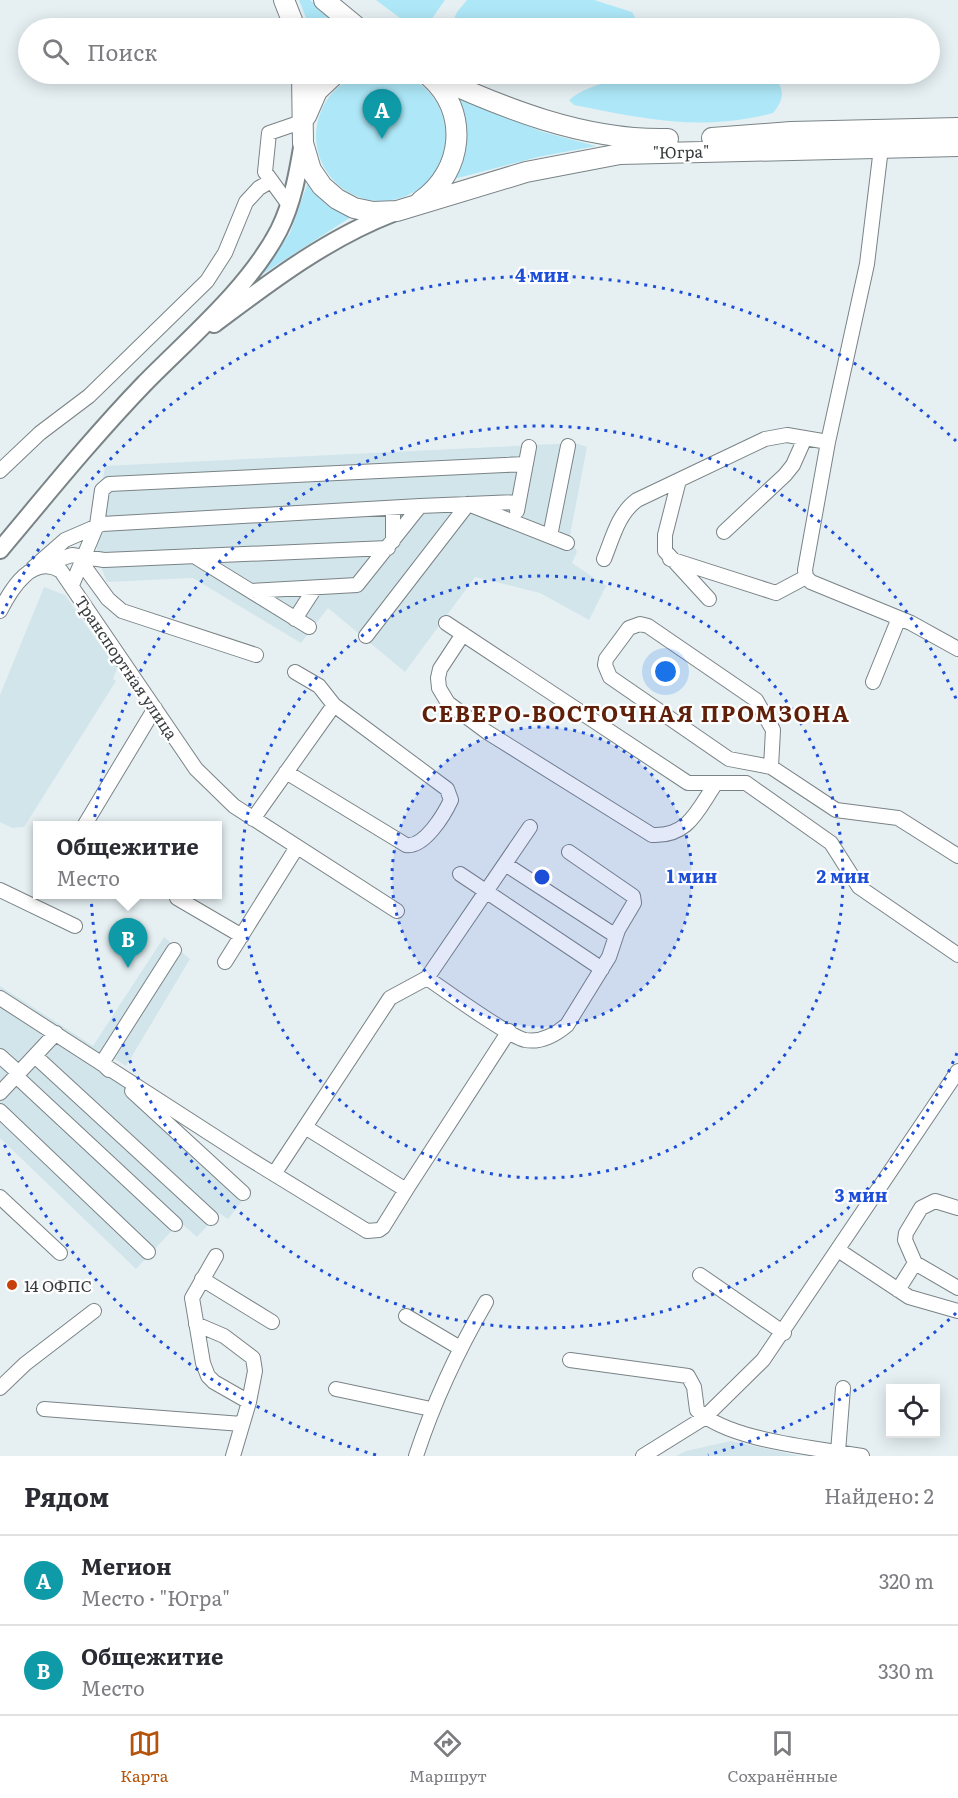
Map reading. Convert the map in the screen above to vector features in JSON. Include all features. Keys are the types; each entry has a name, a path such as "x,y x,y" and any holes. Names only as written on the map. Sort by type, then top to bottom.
{"highway":[{"path":"284,0 291,18"},
{"path":"324,0 346,18"},
{"name":"\"Югра\"","path":"302,84 306,157 314,175 337,199 354,208 373,212 409,207 526,172 620,154 958,146"},
{"path":"304,130 315,95 325,84"},
{"name":"\"Югра\"","path":"409,207 431,193 444,179 457,144 456,125 450,102 437,84"},
{"name":"\"Югра\"","path":"452,84 531,116 623,137 652,140 791,132 958,128"}],"main road":[{"path":"0,550 81,453 145,383 184,346 244,278 271,243 289,206 304,130"},
{"path":"184,346 311,254 360,226 409,207"}],"street":[{"path":"289,206 265,172 269,133 304,130"},
{"path":"881,148 867,264 828,442 805,570 806,577 812,582 899,618 958,649"},
{"path":"0,471 40,433 89,396 207,281 225,253 246,202 259,188 272,181"},
{"path":"604,559 627,507 637,500 765,439 787,435 828,442"},
{"path":"724,532 785,475 793,465 805,438"},
{"path":"550,536 568,446"},
{"path":"514,522 529,447"},
{"path":"72,585 97,525 102,490 109,484 526,464"},
{"path":"679,480 665,535 665,551 709,599"},
{"path":"0,610 12,590 65,540 97,525 519,502"},
{"path":"468,504 567,543"},
{"path":"366,636 468,504"},
{"path":"442,505 458,518"},
{"path":"251,591 357,585 420,506"},
{"path":"391,544 393,508"},
{"path":"33,569 64,556 104,560 391,544"},
{"path":"194,556 309,627"},
{"path":"83,559 108,599 123,611 256,655"},
{"path":"670,559 776,593 806,577"},
{"name":"Транспортная улица","path":"33,569 55,568 72,585 206,781 219,795 397,911"},
{"path":"295,619 315,588"},
{"path":"873,682 899,618"},
{"path":"446,623 688,783 746,783 831,843 859,887 958,955"},
{"path":"771,767 772,730 756,700 648,626 640,624 629,628 606,659 606,671 610,677 729,759 771,767 827,806 898,818 958,856"},
{"path":"463,634 440,669 438,678 438,688 448,703 487,732 652,835 671,834 683,829 716,783"},
{"path":"286,772 406,846 412,846 421,841 448,805 451,795 447,789 334,705 319,686 295,672"},
{"path":"253,819 334,705"},
{"path":"86,821 155,708"},
{"path":"274,1174 390,998 427,978 530,827"},
{"path":"225,962 297,847"},
{"path":"427,978 509,1031 527,1040 549,1037 567,1025 609,957 616,936 634,903 633,896 569,852"},
{"path":"505,864 616,936"},
{"path":"460,874 602,969"},
{"path":"0,890 75,927"},
{"path":"179,899 242,936"},
{"path":"102,1063 174,950"},
{"path":"0,998 274,1174 372,1232 383,1227 509,1031"},
{"path":"0,1093 56,1033"},
{"path":"0,1056 17,1075 175,1224"},
{"path":"35,1056 211,1218"},
{"path":"102,1063 243,1193"},
{"path":"643,1456 704,1418 746,1380 784,1333 958,1071"},
{"path":"0,1111 148,1252"},
{"path":"305,1127 406,1190"},
{"path":"0,1197 60,1253"},
{"path":"958,1208 935,1201 921,1208 906,1233 906,1246 915,1263 958,1288"},
{"path":"838,1251 917,1300 958,1311"},
{"path":"216,1256 192,1298 196,1324 208,1376 249,1402"},
{"path":"898,1290 915,1263"},
{"path":"700,1275 784,1333"},
{"path":"202,1279 272,1323"},
{"path":"416,1456 431,1409 460,1348 486,1302"},
{"path":"0,1388 25,1364 94,1311"},
{"path":"406,1316 460,1348"},
{"path":"196,1324 224,1336 253,1358 255,1371 249,1402 233,1456"},
{"path":"570,1360 688,1376 694,1387 695,1407 704,1418 726,1430 862,1456"},
{"path":"838,1452 843,1388"},
{"path":"336,1389 431,1409"},
{"path":"44,1409 242,1424"}],"shaded area":[{"path":"299,0 310,0 332,18 306,18"},
{"path":"376,0 445,0 432,18 400,18"},
{"path":"467,0 594,0 632,12 635,18 454,18"},
{"path":"342,84 420,84 435,100 445,123 445,149 435,172 417,190 394,200 368,200 345,190 327,172 317,149 317,123 321,111 327,100"},
{"path":"601,84 779,84 782,92 780,103 773,113 747,119 697,123 625,115 574,105 569,100"},
{"path":"456,97 543,132 596,146 538,157 454,179 466,141"},
{"path":"308,182 330,205 351,217 261,275 290,233"},
{"path":"575,443 587,447 570,535 577,552 572,563 606,586 589,620 540,593 475,577 405,672 328,608 301,643 193,578 107,582 97,556 96,524 105,466"},
{"path":"44,587 65,595 117,669 113,679 116,681 24,827 12,828 0,822 0,695"},
{"path":"164,937 190,959 126,1066 115,1059 113,1062 157,1091 163,1110 251,1190 228,1219 219,1213 197,1237 180,1222 136,1269 0,1138 0,986 93,1046"},
{"path":"731,1441 800,1456 676,1456 686,1451"}],"place":[{"name":"Мегион","path":"382,139"},
{"name":"Общежитие","path":"128,968"},
{"name":"14 ОФПС","path":"12,1285"}],"district":[{"name":"СЕВЕРО-ВОСТОЧНАЯ ПРОМЗОНА","path":"636,712"}]}
